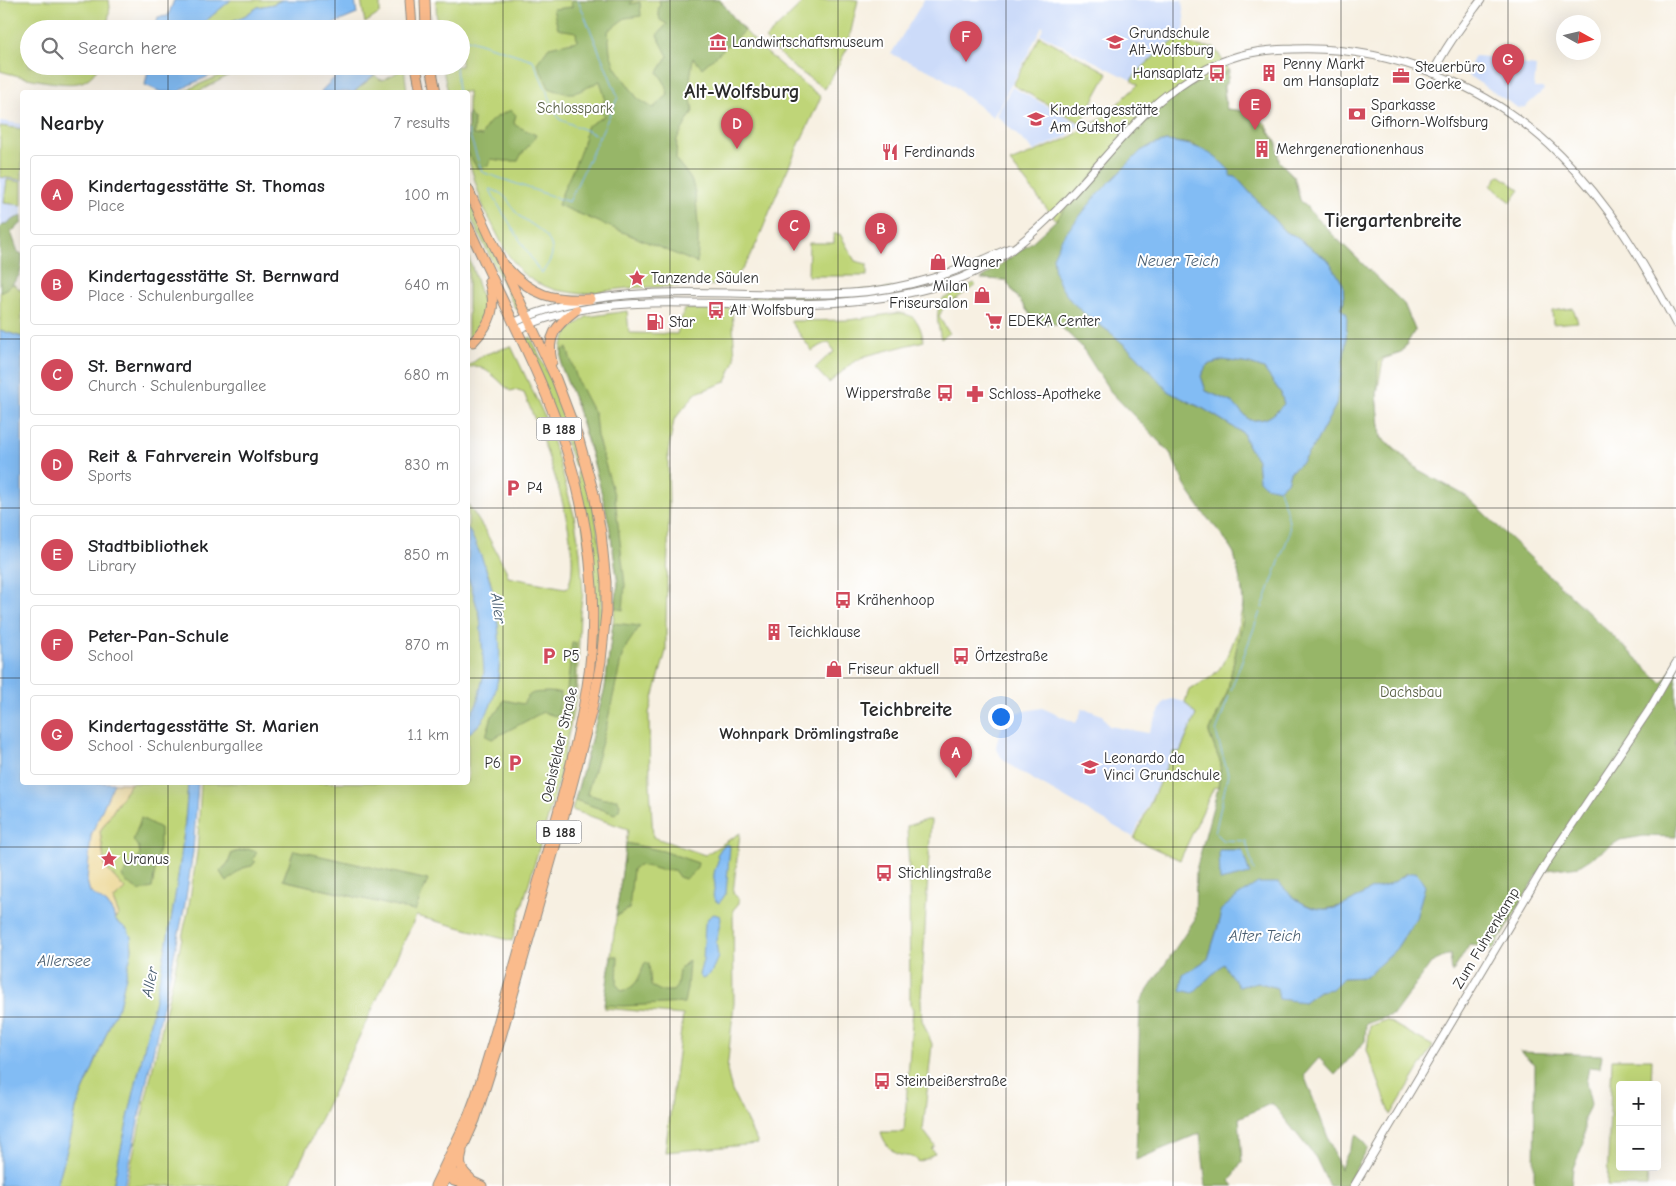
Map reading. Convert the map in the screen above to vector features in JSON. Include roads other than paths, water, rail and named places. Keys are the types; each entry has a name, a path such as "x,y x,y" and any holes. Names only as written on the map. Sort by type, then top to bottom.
{"main road":[{"path":"410,0 411,20"},
{"path":"425,0 426,20"},
{"path":"418,75 421,90"},
{"path":"433,75 436,90"},
{"name":"B 188","path":"470,193 556,379"},
{"name":"Oebisfelder Straße","path":"447,1172 448,1161 468,1117 483,1075 560,805 584,707 590,662 592,590 580,498 565,445 535,368 470,231"},
{"path":"473,342 488,324 492,309 492,292 479,252"},
{"path":"500,259 522,284 535,292 560,299 590,299"},
{"path":"556,379 549,344 558,326 576,310"},
{"name":"Oebisfelder Straße","path":"463,1147 490,1076 563,817 597,686 603,644 606,582 597,509 590,476 579,440 556,379"},
{"path":"463,1147 460,1161 461,1168 476,1185"},
{"name":"B 188","path":"442,1186 447,1172 463,1147"},
{"path":"447,1172 476,1185"},
{"path":"447,1172 458,1183"},
{"path":"435,1186 447,1172"},
{"path":"449,1186 458,1183 476,1185"}],"street":[{"path":"1433,73 1437,63 1481,0"},
{"path":"528,320 576,310 627,303 854,302 888,298 948,283 977,272 997,261 1044,224 1149,109 1194,75 1214,65 1249,53 1276,49 1316,48 1385,58 1433,73 1493,102 1519,120 1561,155 1591,189 1621,228 1639,256 1676,324"},
{"path":"515,326 546,310 590,299 628,294 820,294 853,293 884,289 918,282 981,261 1022,242"},
{"path":"918,282 920,291"},
{"name":"Zum Fuhrenkamp","path":"1354,1186 1539,875 1649,710 1676,663"}],"water":[{"path":"174,0 231,0 207,20 157,20 158,17 168,16"},
{"path":"282,0 355,0 357,14 343,20 234,20 258,7"},
{"path":"147,75 212,75 182,90 156,90 145,85"},
{"path":"337,75 374,75 356,90 322,90"},
{"name":"Neuer Teich","path":"1166,141 1176,142 1194,146 1216,158 1230,171 1230,176 1236,177 1285,232 1293,235 1329,261 1343,284 1344,300 1341,309 1347,314 1346,343 1336,405 1316,442 1302,462 1290,472 1287,482 1279,489 1265,486 1259,480 1257,460 1248,446 1243,433 1204,409 1169,392 1136,355 1071,301 1061,287 1055,273 1053,257 1062,238 1097,195 1141,151","holes":["1223,360 1250,364 1264,369 1281,393 1284,404 1272,415 1261,420 1249,420 1233,403 1206,391 1201,376 1207,365"]},
{"name":"Allersee","path":"0,330 20,336 20,785 113,785 91,835 87,881 90,892 107,904 115,920 128,930 131,937 132,950 119,1006 76,1108 71,1135 57,1186 0,1186"},
{"path":"470,532 487,571 495,601 500,655 495,691 490,707 482,721 470,732 470,715 477,704 484,672 480,617 470,583"},
{"path":"188,785 198,785 193,852 184,910 124,1186 113,1186 158,986 177,885"},
{"path":"727,844 730,846 726,893 719,903 713,894 715,886 714,876 718,862 717,855 722,847"},
{"path":"1219,850 1242,850 1250,874 1220,881"},
{"name":"Alter Teich","path":"1416,872 1425,886 1416,918 1396,949 1366,977 1343,978 1332,989 1319,991 1304,1002 1279,999 1277,988 1257,982 1239,987 1223,964 1193,993 1181,990 1183,975 1208,959 1221,917 1220,911 1239,895 1258,883 1279,883 1301,902 1318,909 1326,909 1346,904 1370,890 1387,885"},
{"path":"714,914 720,916 721,919 716,941 718,957 711,973 703,979 699,975 703,960 705,924 708,918"}],"waterway":[{"path":"470,136 482,172 569,202 618,97 578,0"},
{"path":"470,40 533,60 559,119 599,136"},
{"path":"457,75 458,90"},
{"path":"490,189 502,194 521,217 537,228 548,239 552,255 541,274 490,189"},
{"path":"1262,608 1289,535 1288,517 1279,489"},
{"path":"1231,690 1260,612"},
{"path":"1229,696 1216,732 1228,774 1215,833 1222,840 1246,841 1254,871"}],"place":[{"name":"Landwirtschaftsmuseum","path":"718,42"},
{"name":"Grundschule Alt-Wolfsburg","path":"1115,42"},
{"name":"Peter-Pan-Schule","path":"966,62"},
{"name":"Hansaplatz","path":"1217,73"},
{"name":"Penny Markt am Hansaplatz","path":"1269,73"},
{"name":"Steuerbüro Goerke","path":"1401,76"},
{"name":"Kindertagesstätte St. Marien","path":"1508,85"},
{"name":"Sparkasse Gifhorn-Wolfsburg","path":"1357,114"},
{"name":"Kindertagesstätte Am Gutshof","path":"1036,119"},
{"name":"Stadtbibliothek","path":"1255,130"},
{"name":"Reit & Fahrverein Wolfsburg","path":"737,149"},
{"name":"Mehrgenerationenhaus","path":"1262,149"},
{"name":"Ferdinands","path":"890,152"},
{"name":"St. Bernward","path":"794,251"},
{"name":"Kindertagesstätte St. Bernward","path":"881,254"},
{"name":"Wagner","path":"938,262"},
{"name":"Tanzende Säulen","path":"637,278"},
{"name":"Milan Friseursalon","path":"982,295"},
{"name":"Alt Wolfsburg","path":"716,310"},
{"name":"EDEKA Center","path":"994,321"},
{"name":"Star","path":"655,322"},
{"name":"Wipperstraße","path":"945,393"},
{"name":"Schloss-Apotheke","path":"975,394"},
{"name":"P4","path":"513,488"},
{"name":"Krähenhoop","path":"843,600"},
{"name":"Teichklause","path":"774,632"},
{"name":"P5","path":"549,656"},
{"name":"Örtzestraße","path":"961,656"},
{"name":"Friseur aktuell","path":"834,669"},
{"name":"P6","path":"515,763"},
{"name":"Leonardo da Vinci Grundschule","path":"1090,767"},
{"name":"Kindertagesstätte St. Thomas","path":"956,778"},
{"name":"Uranus","path":"109,859"},
{"name":"Stichlingstraße","path":"884,873"},
{"name":"Steinbeißerstraße","path":"882,1081"}],"district":[{"name":"Alt-Wolfsburg","path":"742,91"},
{"name":"Tiergartenbreite","path":"1393,220"},
{"name":"Teichbreite","path":"906,709"},
{"name":"Wohnpark Drömlingstraße","path":"809,733"}],"park label":[{"name":"Schlosspark","path":"575,108"},
{"name":"Dachsbau","path":"1411,692"}],"water label":[{"name":"Aller","path":"499,608"},
{"name":"Aller","path":"149,982"}]}
